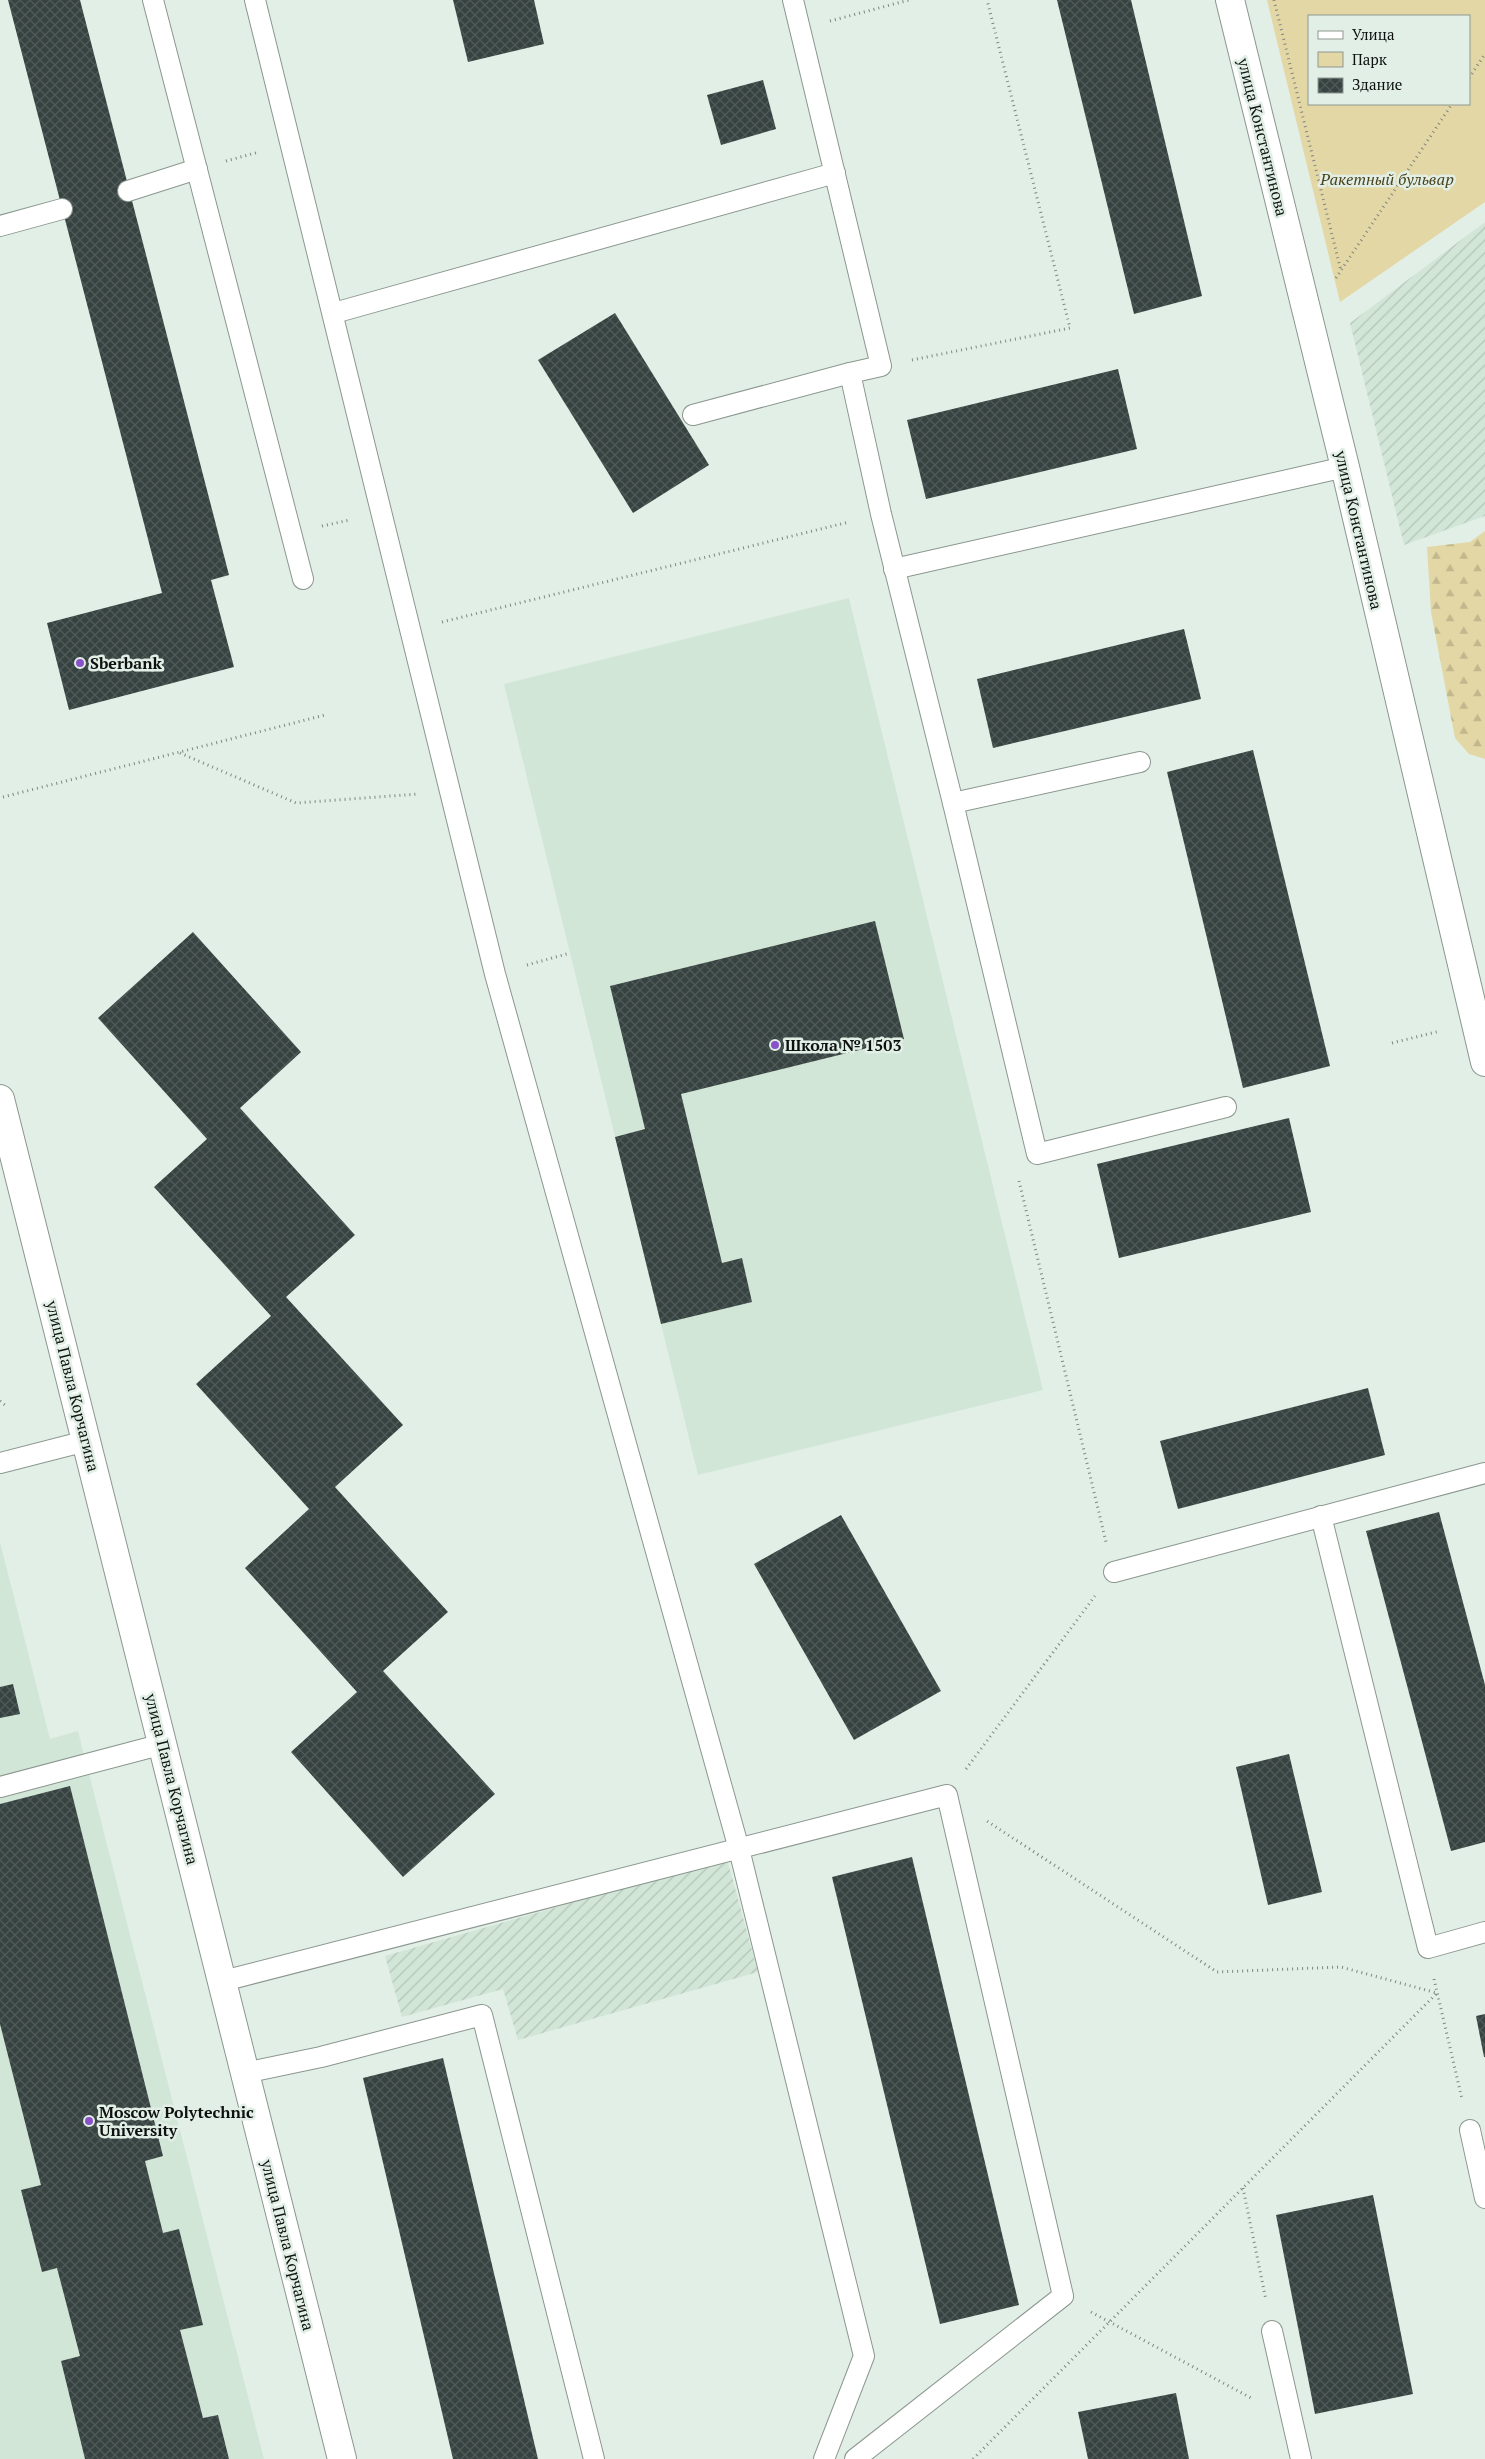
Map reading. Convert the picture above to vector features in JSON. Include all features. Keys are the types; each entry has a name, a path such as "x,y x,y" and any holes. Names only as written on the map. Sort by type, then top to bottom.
{"street":[{"name":"улица Константинова","path":"1230,0 1344,467 1485,1062"},
{"name":"улица Павла Корчагина","path":"0,1099 8,1162 86,1441 342,2459"}],"lane":[{"path":"153,0 303,579"},
{"path":"255,0 334,313 495,974 739,1849 864,2356 824,2459"},
{"path":"693,415 850,372 881,366 793,0"},
{"path":"128,191 197,169"},
{"path":"334,313 835,173"},
{"path":"0,226 62,210"},
{"path":"850,372 894,569 953,803 1037,1154 1226,1107"},
{"path":"894,569 1344,467"},
{"path":"953,803 1140,762"},
{"path":"0,1463 86,1441"},
{"path":"1114,1572 1485,1472"},
{"path":"1321,1516 1428,1948 1485,1932"},
{"path":"0,1787 163,1744"},
{"path":"223,1981 947,1794 1063,2296 855,2459"},
{"path":"244,2073 320,2057 482,2015 594,2459"},
{"path":"1470,2130 1485,2198"},
{"path":"1272,2331 1301,2459"}],"path":[{"path":"800,29 909,0"},
{"path":"881,366 1070,328 987,0"},
{"path":"1274,0 1341,271"},
{"path":"1470,76 1485,54"},
{"path":"1308,319 1451,105"},
{"path":"197,169 290,144"},
{"path":"291,534 382,512"},
{"path":"411,630 881,514"},
{"path":"3,797 180,754 325,715"},
{"path":"180,754 296,803 451,792"},
{"path":"495,974 570,953"},
{"path":"1037,1154 1019,1179 1114,1572 947,1794 1217,1972 1341,1966 1437,1992"},
{"path":"0,1401 5,1405"},
{"path":"1428,1948 1470,2130"},
{"path":"973,2459 1437,1992"},
{"path":"1242,2188 1272,2331"},
{"path":"1063,2296 1292,2420"}],"shaded area":[{"path":"1485,222 1485,516 1404,545 1350,323"},
{"name":"Школа № 1503","path":"849,598 1043,1390 698,1475 504,684"},
{"name":"Moscow Polytechnic University","path":"0,1542 50,1739 78,1731 264,2459 0,2459"},
{"path":"727,1859 758,1972 518,2040 503,1989 402,2017 385,1956"}],"green space":[{"name":"Ракетный бульвар","path":"1267,0 1485,0 1485,202 1340,302"},
{"path":"1485,531 1485,759 1469,754 1455,738 1431,612 1427,547 1470,542"}],"building":[{"path":"8,0 80,0 229,575 211,580 234,667 69,710 47,623 162,593"},
{"path":"453,0 534,0 544,44 468,62"},
{"path":"1057,0 1131,0 1202,296 1134,314"},
{"path":"763,80 776,129 721,145 707,95"},
{"path":"615,313 709,465 633,513 538,360"},
{"path":"1118,369 1137,449 926,499 907,420"},
{"path":"1184,629 1201,699 993,748 977,679"},
{"path":"1253,750 1330,1066 1243,1088 1167,772"},
{"path":"875,921 904,1039 681,1094 722,1263 742,1258 752,1302 661,1324 615,1137 645,1129 610,986"},
{"path":"193,932 301,1052 240,1108 355,1235 286,1297 403,1425 335,1487 448,1612 383,1671 495,1794 403,1877 291,1752 357,1692 245,1568 309,1509 196,1384 271,1316 154,1187 207,1139 98,1018"},
{"path":"1289,1118 1311,1212 1119,1258 1097,1164"},
{"path":"1368,1388 1385,1455 1178,1509 1160,1441"},
{"path":"1439,1512 1485,1685 1485,1842 1451,1851 1366,1531"},
{"path":"841,1515 941,1691 854,1740 754,1564"},
{"path":"13,1684 20,1714 0,1718 0,1687"},
{"path":"1289,1754 1322,1892 1268,1905 1236,1767"},
{"name":"Moscow Polytechnic University","path":"70,1786 163,2156 145,2161 163,2233 179,2229 203,2325 180,2330 203,2418 218,2415 229,2459 85,2459 61,2361 80,2356 57,2268 42,2272 21,2190 41,2185 0,2024 0,1804"},
{"path":"912,1857 1019,2305 940,2324 832,1877"},
{"path":"1485,2014 1485,2057 1484,2057 1476,2016"},
{"path":"443,2058 538,2459 453,2459 363,2078"},
{"path":"1373,2195 1413,2394 1315,2414 1276,2215"},
{"path":"1176,2393 1189,2459 1088,2459 1078,2412"}],"place":[{"name":"Sberbank","path":"80,663"},
{"name":"Школа № 1503","path":"775,1045"},
{"name":"Moscow Polytechnic University","path":"89,2121"}]}
